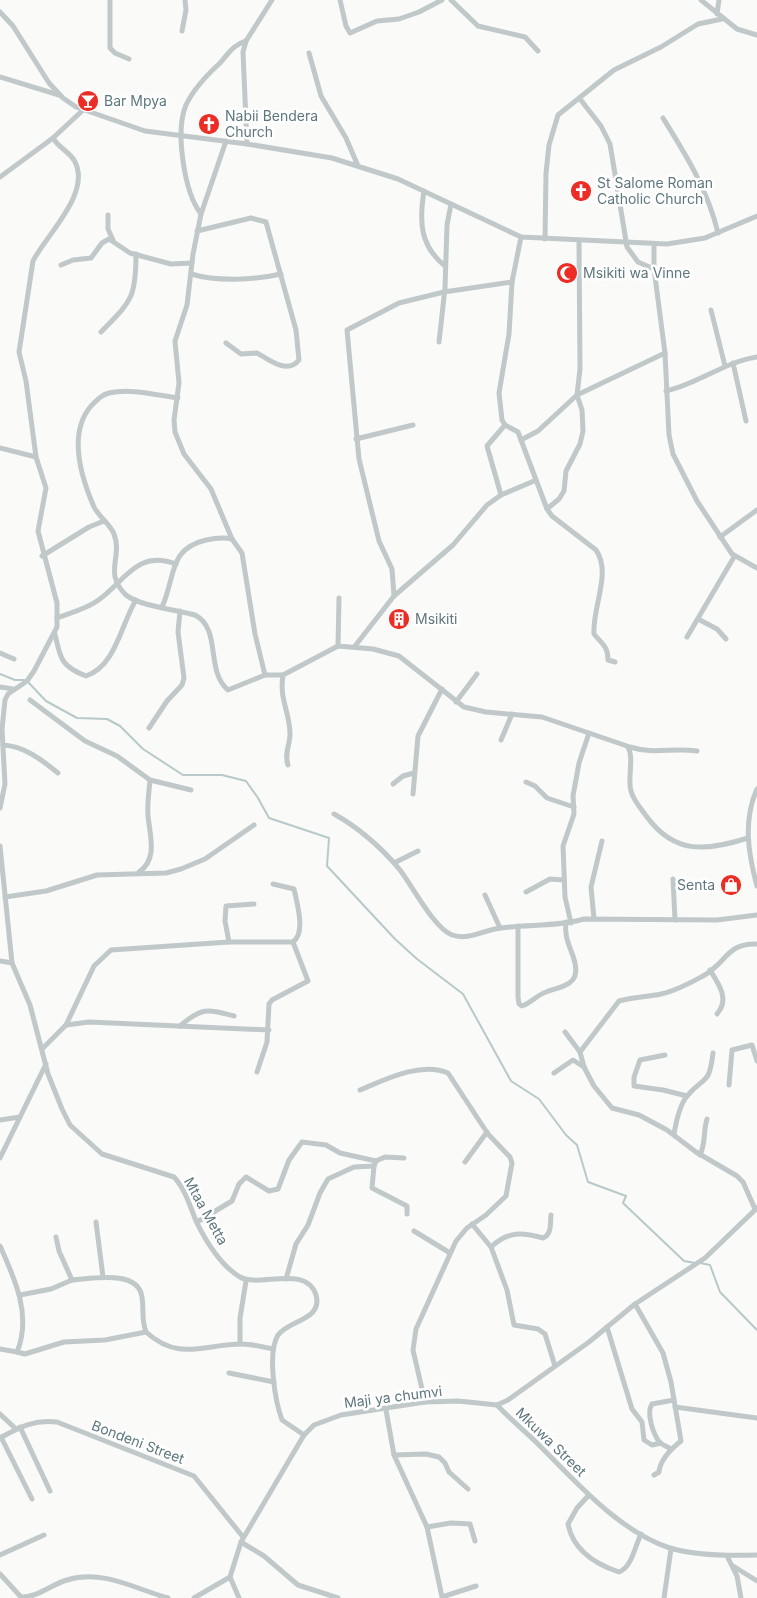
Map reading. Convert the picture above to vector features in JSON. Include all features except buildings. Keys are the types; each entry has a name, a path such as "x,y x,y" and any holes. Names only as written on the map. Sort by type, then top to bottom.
{"street":[{"path":"110,0 110,48 115,53 129,59"},
{"path":"182,31 186,10 185,0"},
{"path":"247,144 243,52 246,41 272,0"},
{"path":"340,0 346,26 350,33 377,21 399,19 419,12 442,0"},
{"path":"451,0 478,26 525,37 538,51"},
{"path":"701,0 722,19 737,29 757,35"},
{"path":"716,14 719,0"},
{"path":"0,12 13,26 49,83 71,105 145,130 332,158 398,179 521,236 654,245 691,241 718,233 757,216"},
{"path":"545,239 546,173 553,128 562,111 580,99 614,70 661,47 698,24 722,19"},
{"path":"201,214 190,194 185,170 182,136 183,118 190,99 236,44 246,41"},
{"path":"308,52 321,96 346,138 358,166"},
{"path":"0,77 60,95"},
{"path":"580,99 601,126 610,144 625,243 638,262 654,268"},
{"path":"0,177 53,138 83,110"},
{"path":"662,118 694,167 718,233"},
{"path":"53,138 57,145 74,159 78,179 66,211 38,250 31,271 30,295 19,352 26,381 36,457 46,488 38,531 42,556 56,597 57,618 55,634 60,656 70,670 86,676 104,665 136,600"},
{"path":"226,141 201,214 192,263 187,306 176,341 179,374 178,398 174,420 179,443 184,454 211,489 232,539 242,553 255,634 265,675"},
{"path":"424,191 422,215 425,242 430,253 445,266"},
{"path":"439,342 444,292 447,225 451,204"},
{"path":"108,215 108,230 112,240 126,251 171,264 192,263"},
{"path":"197,231 252,218 262,219 270,229 296,330 299,355 297,363 288,366 270,363 257,353 241,354 226,344"},
{"path":"521,236 512,282 509,334 499,393 500,414 505,425 518,432 534,481 547,509 552,516 596,550 601,557 602,572 593,622 594,634 605,645 608,651 608,660 615,662"},
{"path":"62,265 73,260 91,258 102,243 112,240"},
{"path":"547,509 562,495 566,471 581,441 583,420 578,395 580,369 579,240"},
{"path":"654,245 654,268 665,353 669,435 673,454 697,500 734,557 757,568"},
{"path":"101,332 127,306 133,295 136,254"},
{"path":"191,274 217,278 259,278 281,274"},
{"path":"394,596 392,569 379,541 358,459 347,330 399,303 444,292 512,282"},
{"path":"711,310 725,366"},
{"path":"521,440 538,431 578,395 665,353"},
{"path":"666,391 683,386 732,363 757,356"},
{"path":"732,363 746,421"},
{"path":"178,398 128,392 108,393 98,398 82,418 78,433 80,458 94,507 115,537 113,572 125,594 136,600 195,615 203,621 210,636 218,680 228,690 265,675 283,675 338,646 355,646 399,656 464,707 542,717 652,753 682,748 698,751"},
{"path":"356,439 413,424"},
{"path":"501,495 487,446 505,425"},
{"path":"0,448 36,457"},
{"path":"355,646 394,596 453,545 488,505 501,495 534,481"},
{"path":"720,537 757,510"},
{"path":"42,556 90,527 104,521"},
{"path":"162,607 169,592 179,555 189,545 222,537 232,539"},
{"path":"688,637 734,557"},
{"path":"57,618 95,603 124,576 144,562 157,559 176,564"},
{"path":"338,646 339,598"},
{"path":"149,728 167,701 182,685 184,678 178,632 180,611"},
{"path":"698,619 717,629 726,639"},
{"path":"0,808 5,784 4,708 8,694 27,681 55,634"},
{"path":"0,653 14,659"},
{"path":"456,702 477,674"},
{"path":"283,675 281,694 290,736 285,756 288,765"},
{"path":"0,687 14,689"},
{"path":"412,794 418,736 442,689"},
{"path":"30,700 85,741 116,756 150,780 191,790"},
{"path":"502,740 512,714"},
{"path":"518,926 518,997 519,1004 522,1006 545,992 566,986 572,979 575,965 565,932 569,923 565,902 563,846 571,825 579,763 589,733"},
{"path":"3,745 14,745 34,755 58,773"},
{"path":"630,747 631,792 652,823 670,841 692,848 709,847 748,838"},
{"path":"393,784 403,776 414,773"},
{"path":"139,872 146,867 151,856 148,816 150,780"},
{"path":"526,782 535,786 547,798 574,807"},
{"path":"757,789 750,808 748,838 757,886"},
{"path":"334,814 350,824 394,863 415,889 436,922 452,935 469,936 500,928 569,923 584,919 717,920 757,915"},
{"path":"5,897 46,891 97,875 139,872 166,873 196,864 254,825"},
{"path":"594,919 591,886 602,841"},
{"name":"Mtaa Metta","path":"0,846 12,963 30,1005 51,1084 70,1125 102,1154 174,1177 189,1203 197,1222 220,1258 232,1272 246,1281"},
{"path":"394,863 418,851"},
{"path":"526,892 550,879 564,880"},
{"path":"674,879 675,920"},
{"path":"42,1049 66,1025 94,966 111,950 229,942 293,942 297,939 300,932 294,890 272,884"},
{"path":"485,895 500,928"},
{"path":"229,942 225,921 226,906 254,904"},
{"path":"257,1072 269,1030 269,1004 272,1000 308,981 293,942"},
{"path":"580,1052 619,1001 659,995 680,988 710,970 736,947 742,944 757,944"},
{"path":"0,961 12,963"},
{"path":"710,970 722,990 724,999 722,1008 717,1014"},
{"path":"180,1026 196,1012 205,1009 234,1016"},
{"path":"66,1025 90,1022 131,1022 269,1030"},
{"path":"497,1405 518,1394 635,1304 705,1258 756,1209 740,1179 700,1154 674,1134 639,1115 612,1108 597,1090 584,1067 580,1052 565,1032"},
{"path":"729,1085 732,1050 752,1045 757,1060"},
{"path":"674,1134 678,1115 687,1096 708,1079 713,1054"},
{"path":"665,1055 640,1060 634,1077 634,1086 687,1096"},
{"path":"554,1073 574,1060 584,1067"},
{"path":"0,1158 46,1064"},
{"path":"360,1090 389,1076 439,1069 448,1073 487,1132 510,1157 512,1163 506,1196 486,1215 462,1233 450,1253 434,1294 416,1329 413,1343 425,1402"},
{"path":"0,1120 20,1117"},
{"path":"700,1154 704,1145 704,1127 707,1119"},
{"path":"465,1162 487,1132"},
{"path":"197,1222 232,1201 239,1184 246,1176 269,1191 278,1189 289,1160 302,1142 326,1145 340,1153 375,1164"},
{"path":"286,1279 296,1244 308,1225 328,1179 354,1168 375,1164 389,1156 404,1158"},
{"path":"375,1164 372,1188 407,1206 407,1214"},
{"path":"491,1247 503,1237 516,1233 543,1238 547,1236 549,1234 551,1215"},
{"path":"96,1222 103,1277"},
{"path":"472,1224 491,1247 507,1290 514,1325 538,1329 545,1334 555,1366"},
{"path":"414,1232 450,1253"},
{"path":"56,1237 59,1250 72,1280"},
{"path":"0,1246 20,1295 22,1318 18,1352"},
{"path":"20,1295 51,1289 72,1280 117,1277 128,1280 139,1288 142,1296 142,1321 146,1332 170,1349 191,1350 240,1344 273,1349"},
{"path":"240,1344 240,1318 246,1281 300,1280 309,1286 316,1295 317,1304 311,1314 287,1326 281,1332 273,1349 274,1382 282,1420 304,1435"},
{"path":"635,1304 663,1353 681,1442 671,1449 660,1463 659,1472 654,1475"},
{"path":"607,1327 614,1344 632,1409 642,1424 644,1440 652,1444 661,1443"},
{"path":"0,1349 25,1354 34,1353 64,1342 105,1340 146,1332"},
{"path":"229,1373 274,1382"},
{"path":"671,1449 661,1443 650,1421 650,1406 674,1400"},
{"name":"Maji ya chumvi","path":"230,1577 242,1539 304,1435 314,1425 333,1416 386,1410 425,1402 458,1401 497,1405"},
{"name":"Mkuwa Street","path":"497,1405 589,1495 641,1534 671,1548 727,1556 757,1555"},
{"path":"675,1407 757,1418"},
{"path":"386,1410 394,1455 427,1527 442,1597 476,1586"},
{"path":"0,1414 18,1428 50,1491"},
{"name":"Bondeni Street","path":"0,1437 18,1428 42,1420 57,1422 194,1476 242,1539 298,1585 338,1598"},
{"path":"0,1437 32,1499"},
{"path":"394,1455 426,1454 439,1457 445,1463 449,1472 468,1489"},
{"name":"Mkuwa Street","path":"589,1495 577,1508 568,1524 575,1544 582,1553 619,1572 625,1570 641,1534"},
{"path":"427,1527 451,1523 470,1524 475,1541"},
{"path":"0,1555 44,1535"},
{"path":"664,1598 671,1548"},
{"path":"727,1556 733,1566 741,1598"},
{"path":"733,1566 757,1582"},
{"path":"0,1574 21,1598 32,1596 67,1580 90,1576 123,1582 168,1598"},
{"path":"194,1598 230,1577 239,1598"}],"waterway":[{"path":"0,674 15,680 24,680"},
{"path":"28,682 46,701 77,718 107,719 120,726 143,749 183,775 222,775 246,781 269,818 329,838 327,866 395,939 417,959 463,994 511,1081 539,1099 566,1135 577,1145 588,1182 626,1196 623,1203 684,1261 695,1263"},
{"path":"700,1263 710,1265 720,1292 757,1330"}],"place":[{"name":"Bar Mpya","path":"88,101"},
{"name":"Nabii Bendera Church","path":"209,124"},
{"name":"St Salome Roman Catholic Church","path":"581,191"},
{"name":"Msikiti wa Vinne","path":"567,273"},
{"name":"Msikiti","path":"399,619"},
{"name":"Senta","path":"731,885"}]}
